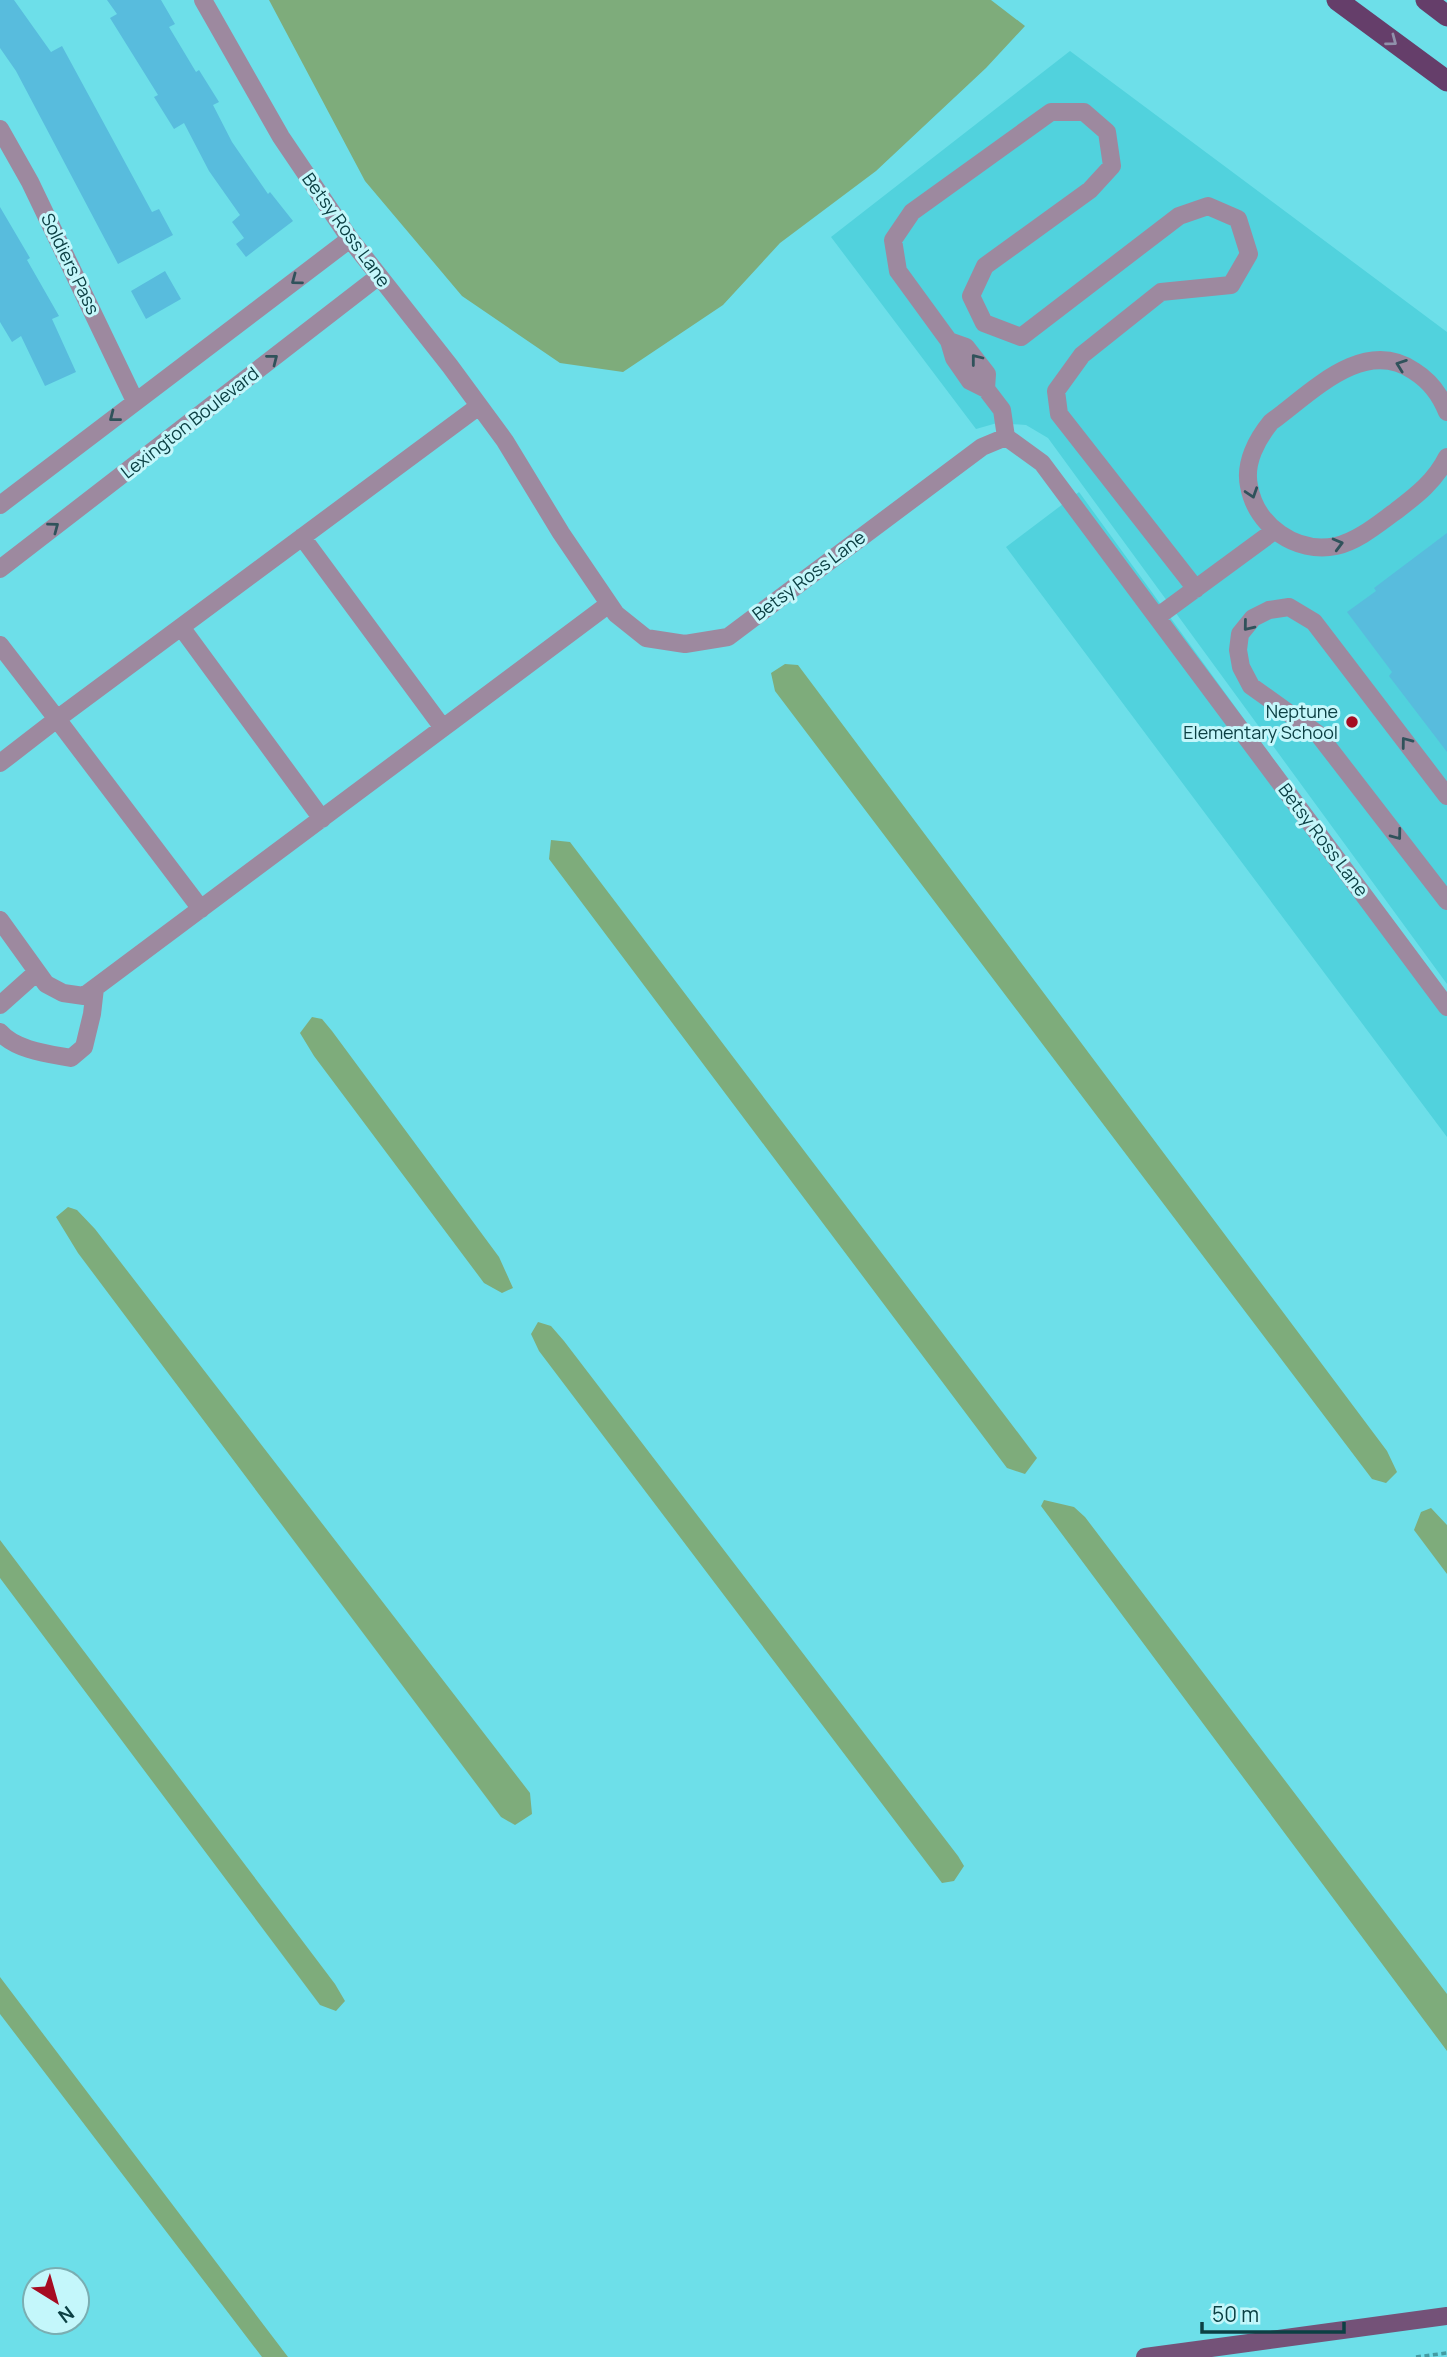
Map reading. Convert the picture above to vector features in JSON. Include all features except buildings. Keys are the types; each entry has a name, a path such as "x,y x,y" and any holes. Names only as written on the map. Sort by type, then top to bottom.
{"highway":[{"path":"1337,0 1447,81"},
{"path":"1426,0 1447,16"}],"main road":[{"path":"1145,2357 1447,2316"}],"street":[{"name":"Betsy Ross Lane","path":"203,0 281,137 350,239 505,441 561,533 616,614 646,638 685,643 728,637 982,447 1006,437 1042,463 1447,1007"},
{"path":"1006,437 1002,410 986,389 987,374 966,347 949,341 898,271 893,240 912,212 1051,112 1084,112 1107,132 1112,166 1090,190 985,266 971,296 984,323 1021,337 1179,216 1208,206 1238,219 1250,254 1231,285 1161,292 1082,355 1056,391 1059,414 1196,589"},
{"name":"Soldiers Pass","path":"0,129 30,182 135,401"},
{"path":"0,505 350,239"},
{"name":"Lexington Boulevard","path":"0,569 379,276"},
{"path":"1447,412 1436,389 1408,366 1389,361 1366,361 1339,372 1272,422 1261,434 1254,449 1248,484 1254,502 1274,531 1296,544 1316,548 1338,546 1367,533 1425,488 1440,471 1447,457"},
{"path":"0,763 479,406"},
{"path":"1157,617 1274,531"},
{"path":"302,537 443,729"},
{"path":"0,920 46,984 62,993 84,996 609,604"},
{"path":"1447,796 1314,622 1289,607 1269,610 1253,618 1240,634 1238,650 1241,667 1251,686 1318,734 1447,901"},
{"path":"181,627 322,819"},
{"path":"0,645 201,909"},
{"path":"0,1005 37,972"},
{"path":"0,1031 5,1039 41,1052 71,1058 84,1047 95,988"}],"path":[{"path":"1416,2357 1447,2353"}],"shaded area":[{"path":"269,0 991,0 1025,26 986,68 876,171 780,243 723,305 623,372 560,363 462,296 365,181"},
{"name":"Neptune Elementary School","path":"1070,51 1447,332 1447,984 1048,438 1026,425 997,423 976,429 831,237"},
{"path":"1079,492 1447,998 1447,1137 1006,547"},
{"path":"785,664 798,665 1387,1451 1397,1472 1386,1483 1372,1479 775,691 771,673"},
{"path":"551,840 570,842 1037,1458 1025,1474 1007,1468 549,859"},
{"path":"312,1017 322,1019 332,1031 499,1257 513,1288 502,1293 484,1283 314,1056 300,1033"},
{"path":"68,1207 77,1210 95,1229 530,1793 532,1814 515,1825 501,1817 78,1253 56,1217"},
{"path":"538,1322 551,1326 564,1341 958,1856 964,1866 954,1881 942,1883 539,1351 531,1334"},
{"path":"1044,1500 1074,1507 1085,1517 1447,1994 1447,2051 1041,1506"},
{"path":"1431,1508 1447,1525 1447,1574 1414,1530 1421,1512"},
{"path":"0,1540 335,1984 345,2001 336,2011 320,2005 0,1578"},
{"path":"0,1977 288,2357 262,2357 0,2014"}],"place":[{"name":"Neptune Elementary School","path":"1352,722"}]}
